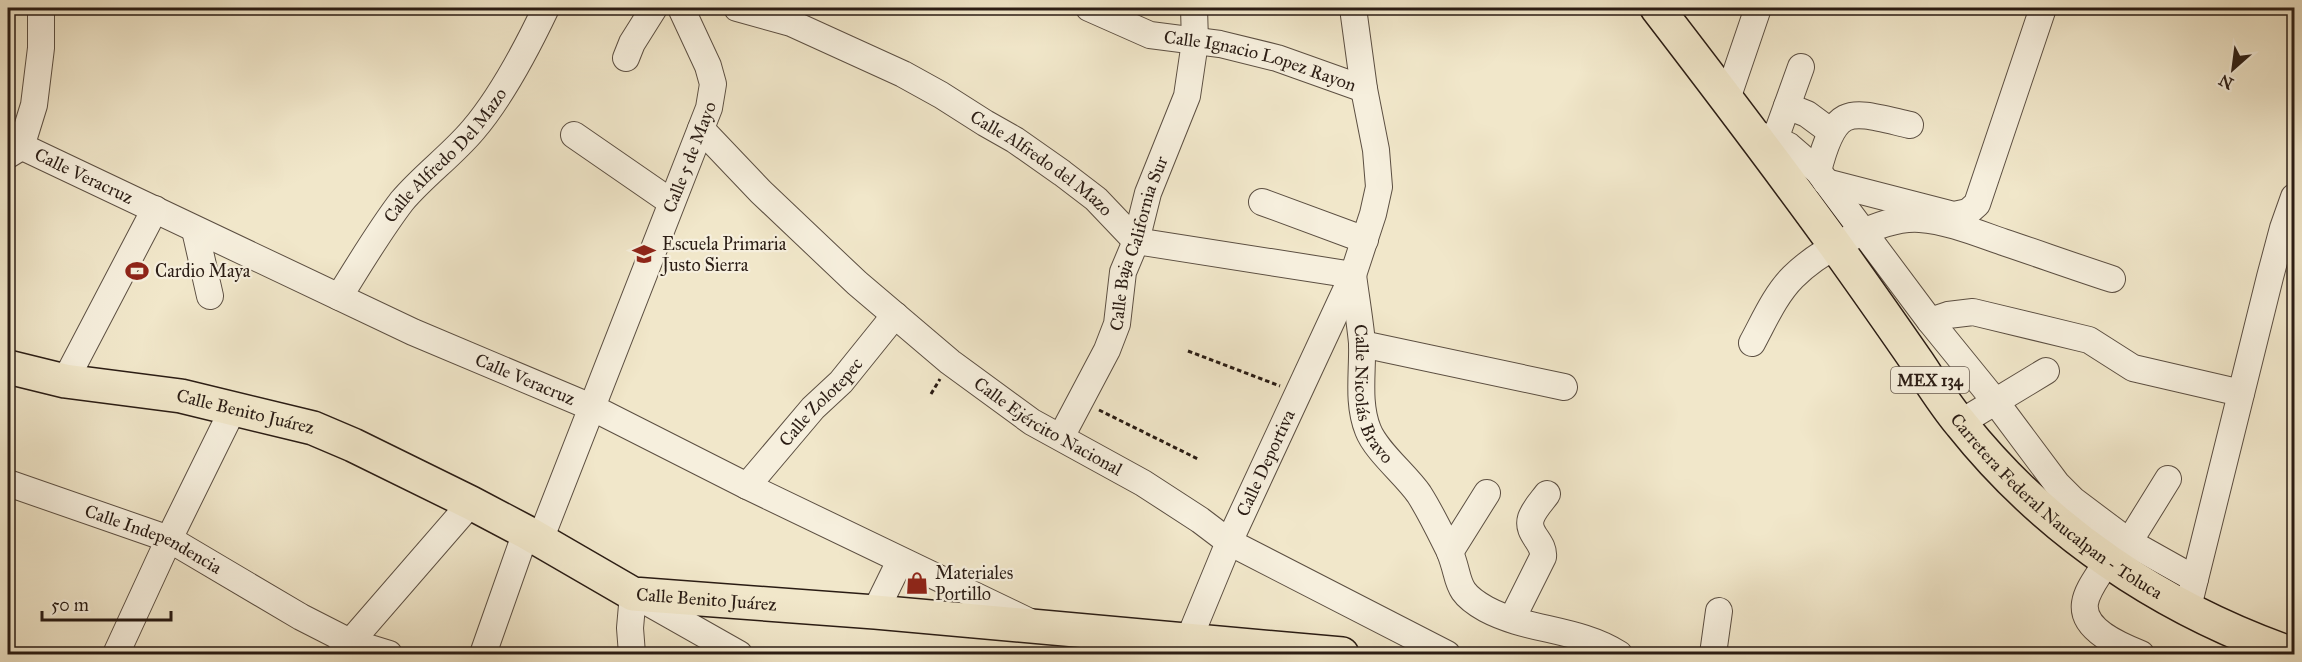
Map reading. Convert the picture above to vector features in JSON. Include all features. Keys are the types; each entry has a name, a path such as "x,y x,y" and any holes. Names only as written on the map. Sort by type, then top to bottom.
{"main road":[{"name":"Carretera Federal Naucalpan - Toluca","path":"1656,8 1727,99 1764,137 1849,239 1880,309 1960,423 2017,486 2054,520 2118,552 2147,588 2187,610 2262,644 2292,654"},
{"name":"Calle Benito Juárez","path":"8,367 65,381 181,396 313,428 471,503 633,594 1039,627 1189,647 1342,654"}],"street":[{"path":"12,147 34,105 41,48 41,8"},
{"name":"Calle Alfredo Del Mazo","path":"339,297 400,205 416,185 449,157 475,128 502,87 546,8"},
{"path":"626,58 632,43 654,8"},
{"name":"Calle 5 de Mayo","path":"533,536 591,407 709,108 713,84 708,66 681,8"},
{"name":"Calle Alfredo del Mazo","path":"737,8 791,23 903,74 941,95 1015,140 1062,173 1096,199 1136,241"},
{"name":"Calle Ignacio Lopez Rayon","path":"1089,8 1150,35 1220,44 1276,58 1364,89"},
{"name":"Calle Baja California Sur","path":"1061,437 1107,350 1117,324 1122,279 1136,241 1148,193 1187,96 1195,42 1194,8"},
{"name":"Calle Nicolás Bravo","path":"1353,8 1364,89 1376,150 1379,187 1373,214 1353,275 1362,344 1363,405 1368,430 1419,494 1450,552 1458,583 1469,597 1488,609 1512,619 1569,632 1620,654"},
{"path":"1727,99 1758,8"},
{"path":"1822,176 1954,215 1974,208 1988,178 2043,8"},
{"path":"1801,67 1787,106 1764,137 1789,146 1822,176 1849,239 1908,291 1995,400 2057,484 2118,552 2195,579"},
{"path":"1787,106 1807,114 1830,131"},
{"path":"1822,176 1830,131 1836,123 1861,114 1910,125"},
{"name":"Calle Ejército Nacional","path":"701,129 761,192 857,283 950,362 1032,422 1143,483 1229,542 1447,654"},
{"path":"574,135 670,202"},
{"name":"Calle Veracruz","path":"12,147 155,209 413,332 591,407 747,486 1039,627"},
{"path":"2187,610 2283,228 2295,197"},
{"path":"1262,202 1365,240"},
{"path":"65,381 155,209"},
{"path":"1752,343 1775,300 1793,277 1849,239 1917,219 1984,235 2112,279"},
{"path":"195,230 210,296"},
{"path":"1136,241 1353,275"},
{"name":"Calle Deportiva","path":"1189,647 1229,542 1353,275"},
{"path":"1880,309 1908,291"},
{"path":"1930,321 1948,315 1973,312 2089,340 2133,368 2241,393"},
{"name":"Calle Zolotepec","path":"747,486 813,408 841,382 895,315"},
{"path":"1362,344 1564,387"},
{"path":"1960,423 2046,371"},
{"path":"116,654 233,409"},
{"path":"2140,654 2108,639 2087,619 2084,606 2086,597 2168,479"},
{"name":"Calle Independencia","path":"8,483 169,539 301,617 345,648 389,654"},
{"path":"1450,552 1487,493"},
{"path":"1512,619 1543,557 1542,547 1531,528 1531,519 1547,494"},
{"path":"345,648 471,503"},
{"path":"483,654 533,536"},
{"path":"875,612 900,561"},
{"path":"632,654 630,628 633,594 738,654"},
{"path":"1713,654 1719,611"}],"path":[{"path":"1188,351 1298,393"},
{"path":"1081,401 1198,459"}],"place":[{"name":"Escuela Primaria Justo Sierra","path":"644,254"},
{"name":"Cardio Maya","path":"137,271"},
{"name":"Materiales Portillo","path":"917,583"}]}
